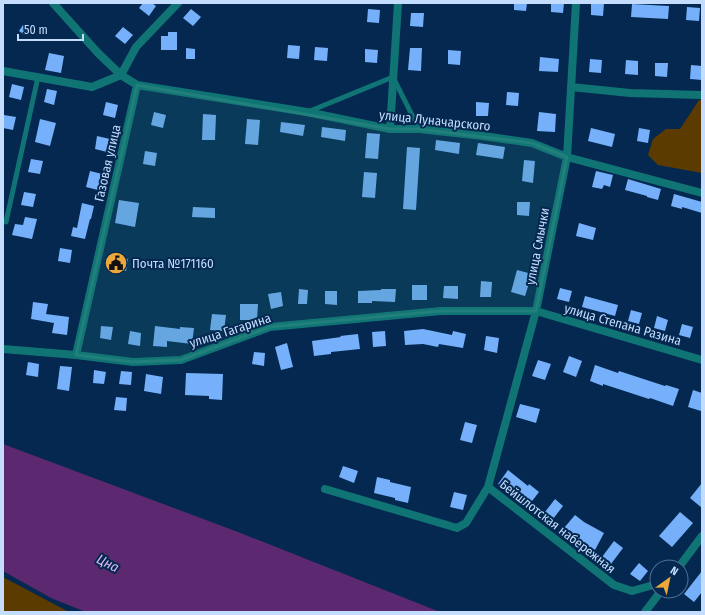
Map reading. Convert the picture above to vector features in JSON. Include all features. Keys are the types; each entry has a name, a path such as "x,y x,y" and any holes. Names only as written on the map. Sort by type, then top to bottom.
{"street":[{"path":"54,3 98,53 121,75 137,84"},
{"path":"3,71 92,87 121,75 136,47 178,3"},
{"path":"390,129 398,3"},
{"name":"улица Смычки","path":"488,487 536,311 567,157 576,3"},
{"name":"улица Луначарского","path":"137,84 307,112 390,129 419,129 532,143 567,157 702,193"},
{"name":"Газовая улица","path":"76,355 137,84"},
{"path":"571,87 630,93 702,95"},
{"name":"улица Гагарина","path":"3,349 76,355 134,362 180,360 270,327 440,311 536,311"},
{"name":"улица Степана Разина","path":"536,311 702,360"},
{"name":"Бейшлотская набережная","path":"325,489 457,528 466,523 488,487 614,585 632,591 649,586"},
{"path":"685,559 702,536"},
{"path":"645,612 655,599"}],"lane":[{"path":"307,112 393,76 419,129"},
{"path":"6,222 38,78"}],"highlighted area":[{"path":"137,85 390,129 419,129 532,143 567,157 536,311 441,311 270,327 181,360 133,362 76,355"}],"shaded area":[{"path":"699,100 702,100 702,173 658,165 648,155 653,139 666,129 680,129"},
{"path":"3,577 69,612 3,612"}],"water":[{"name":"Цна","path":"3,444 238,532 440,612 86,612 51,598 3,571"}],"building":[{"path":"143,3 152,3 156,6 149,16 139,8"},
{"path":"514,3 527,3 526,11 514,10"},
{"path":"551,3 564,3 563,13 551,12"},
{"path":"591,3 604,3 603,16 591,15"},
{"path":"632,4 669,6 668,19 631,17"},
{"path":"687,7 700,8 699,21 686,20"},
{"path":"191,9 201,17 193,26 183,18"},
{"path":"368,9 380,10 379,23 367,22"},
{"path":"411,13 424,13 423,27 410,26"},
{"path":"23,25 29,29 25,35 19,31"},
{"path":"123,27 133,35 125,44 115,36"},
{"path":"168,32 177,32 177,50 161,50 161,36 168,36"},
{"path":"288,45 300,46 299,59 287,58"},
{"path":"315,47 328,48 327,61 314,60"},
{"path":"186,48 195,49 195,59 186,59"},
{"path":"410,48 422,48 421,71 408,70"},
{"path":"365,49 378,50 377,63 365,62"},
{"path":"448,50 461,51 460,65 448,64"},
{"path":"49,53 64,56 61,73 45,70"},
{"path":"540,57 559,59 558,72 539,71"},
{"path":"590,59 602,60 601,73 589,72"},
{"path":"626,60 638,61 638,75 625,74"},
{"path":"655,63 668,63 667,77 655,76"},
{"path":"691,65 702,66 702,80 690,79"},
{"path":"12,84 24,87 21,100 9,97"},
{"path":"47,89 57,91 54,105 44,102"},
{"path":"507,92 519,93 518,106 506,105"},
{"path":"106,102 118,105 115,118 103,115"},
{"path":"476,102 489,103 488,116 476,116"},
{"path":"154,112 166,115 163,128 151,125"},
{"path":"539,112 556,114 555,132 537,131"},
{"path":"203,114 216,115 215,140 202,140"},
{"path":"4,115 16,117 13,130 3,128"},
{"path":"40,119 56,123 50,146 35,142"},
{"path":"247,119 260,120 258,145 245,144"},
{"path":"281,122 305,125 303,136 280,132"},
{"path":"322,127 346,130 345,141 321,137"},
{"path":"591,128 615,134 612,147 588,141"},
{"path":"639,128 650,130 648,143 637,141"},
{"path":"367,133 380,134 378,159 365,158"},
{"path":"97,136 110,139 107,152 95,149"},
{"path":"436,140 460,143 459,154 435,150"},
{"path":"478,143 505,147 503,159 476,155"},
{"path":"407,147 420,148 416,210 403,209"},
{"path":"145,151 157,153 155,166 143,164"},
{"path":"31,159 43,161 40,174 28,172"},
{"path":"524,160 535,161 533,183 522,181"},
{"path":"90,171 102,174 98,190 86,187"},
{"path":"596,171 613,175 610,187 604,185 602,189 592,187"},
{"path":"364,172 377,173 375,198 362,197"},
{"path":"628,179 661,189 658,200 625,190"},
{"path":"24,192 36,194 33,207 21,205"},
{"path":"674,194 702,202 702,213 682,207 682,209 671,206"},
{"path":"119,200 139,203 135,227 115,223"},
{"path":"517,202 530,202 529,216 517,215"},
{"path":"82,203 94,206 85,239 71,236 73,227 77,228"},
{"path":"193,207 215,208 215,218 192,217"},
{"path":"25,217 37,219 32,239 12,235 15,224 23,225"},
{"path":"579,223 596,228 593,240 576,236"},
{"path":"60,248 72,250 70,263 58,261"},
{"path":"112,257 128,259 126,271 110,269"},
{"path":"517,270 532,274 525,296 511,292"},
{"path":"481,281 492,282 491,297 480,297"},
{"path":"412,285 427,285 427,300 412,300"},
{"path":"444,286 458,286 458,299 443,298"},
{"path":"560,288 572,291 569,302 557,299"},
{"path":"299,289 308,290 307,304 298,304"},
{"path":"396,289 395,302 372,301 372,303 358,303 358,291"},
{"path":"325,291 337,291 337,305 325,304"},
{"path":"281,292 283,306 271,309 268,294"},
{"path":"585,296 618,305 615,316 582,307"},
{"path":"33,302 48,304 46,314 69,317 67,335 52,333 54,323 31,319"},
{"path":"240,304 258,304 257,320 240,320"},
{"path":"631,310 642,313 639,324 628,321"},
{"path":"212,314 226,315 224,331 210,330"},
{"path":"657,316 668,320 665,331 654,328"},
{"path":"682,324 693,327 690,338 679,335"},
{"path":"101,326 113,327 111,340 100,338"},
{"path":"155,326 180,329 180,327 194,328 192,344 167,341 167,347 153,346"},
{"path":"423,329 452,335 453,331 466,334 463,348 439,344 438,347 423,344 405,345 404,331"},
{"path":"130,331 141,333 140,346 128,344"},
{"path":"385,331 386,346 373,347 372,332"},
{"path":"358,334 360,349 331,352 331,354 314,356 312,341"},
{"path":"486,336 499,338 497,353 484,350"},
{"path":"287,343 293,367 281,370 275,347"},
{"path":"254,352 265,353 264,366 252,364"},
{"path":"569,356 582,361 576,377 563,372"},
{"path":"538,360 551,364 545,380 532,376"},
{"path":"28,362 39,364 38,377 26,375"},
{"path":"595,365 618,373 619,371 679,389 673,406 590,381"},
{"path":"60,366 72,367 69,391 57,389"},
{"path":"94,370 106,372 104,384 93,383"},
{"path":"121,371 132,372 131,385 119,384"},
{"path":"186,373 223,374 222,400 209,399 209,396 185,395"},
{"path":"146,374 163,377 161,394 144,391"},
{"path":"693,390 702,393 701,411 688,407"},
{"path":"116,397 127,398 126,411 114,410"},
{"path":"520,404 540,409 536,423 516,417"},
{"path":"465,422 477,425 472,443 460,440"},
{"path":"343,466 358,471 354,483 339,477"},
{"path":"508,470 528,486 529,484 539,492 529,505 509,490 508,492 498,484"},
{"path":"377,477 411,487 408,503 374,493"},
{"path":"702,483 702,508 690,498"},
{"path":"454,492 467,495 463,510 450,507"},
{"path":"555,499 563,506 553,519 545,512"},
{"path":"680,512 693,523 672,547 659,536"},
{"path":"575,515 584,522 604,533 595,550 581,542 564,528"},
{"path":"614,541 623,548 611,564 602,557"},
{"path":"639,563 648,571 640,581 630,574"},
{"path":"702,571 702,592 694,602 689,598 689,588"}],"place":[{"name":"Почта №171160","path":"116,263"}]}
